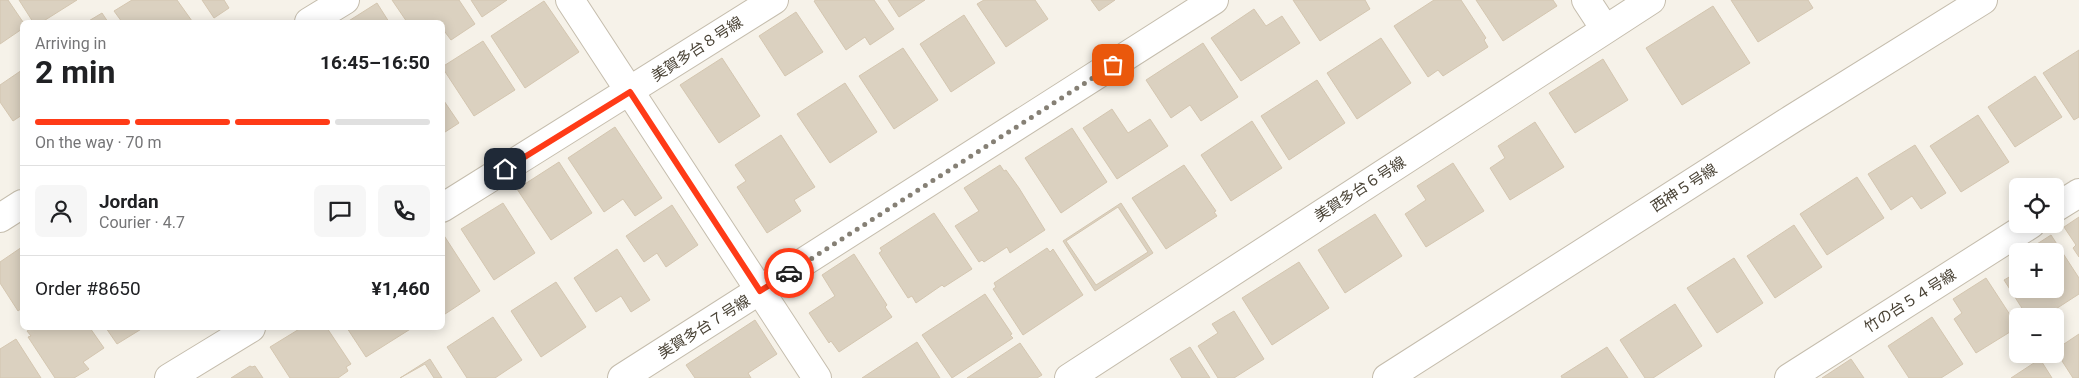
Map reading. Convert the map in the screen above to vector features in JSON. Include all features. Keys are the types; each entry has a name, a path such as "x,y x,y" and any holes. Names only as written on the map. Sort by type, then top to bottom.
{"street":[{"path":"312,20 345,0"},
{"path":"570,0 816,378"},
{"name":"美賀多台８号線","path":"445,206 630,92 774,0"},
{"name":"美賀多台７号線","path":"622,378 1214,0"},
{"path":"1586,0 1603,26"},
{"name":"美賀多台６号線","path":"1069,378 1603,26 1651,0"},
{"name":"西神５号線","path":"1387,378 1792,119 1983,0"},
{"path":"2064,202 2079,193"},
{"path":"0,218 20,205"},
{"name":"竹の台５４号線","path":"1789,378 2017,233"},
{"path":"170,378 248,330"}],"building":[{"path":"0,0 8,0 22,20 20,20 20,30 0,44"},
{"path":"19,0 77,0 45,20 32,20"},
{"path":"132,0 177,0 191,20 121,20 114,11"},
{"path":"202,0 224,0 229,8 214,18"},
{"path":"392,0 459,0 475,24 451,40 445,32 445,20 406,20"},
{"path":"471,0 507,0 482,17"},
{"path":"874,0 894,29 870,45 865,37 846,50 814,1"},
{"path":"888,0 925,0 899,17"},
{"path":"984,0 1035,0 1048,19 1006,47 977,4"},
{"path":"1091,0 1115,0 1099,11"},
{"path":"1293,0 1365,0 1370,9 1320,41"},
{"path":"1434,0 1461,0 1486,38 1484,40 1488,47 1443,76 1438,70 1428,77 1394,26"},
{"path":"1476,0 1553,0 1557,6 1503,41"},
{"path":"1731,0 1808,0 1813,8 1758,42"},
{"path":"544,1 579,52 525,88 491,36"},
{"path":"377,3 388,20 350,20"},
{"path":"1713,6 1750,63 1682,105 1646,48"},
{"path":"1254,9 1266,26 1282,16 1300,43 1241,81 1211,38"},
{"path":"796,12 823,52 785,76 759,36"},
{"path":"102,13 107,20 90,20"},
{"path":"964,15 995,63 951,92 920,44"},
{"path":"1381,38 1411,83 1357,119 1327,73"},
{"path":"483,41 515,90 474,116 445,72 445,65"},
{"path":"1203,43 1238,97 1201,121 1190,105 1171,118 1146,80"},
{"path":"903,48 938,100 894,129 859,76"},
{"path":"2079,50 2079,117 2074,120 2043,73"},
{"path":"722,58 760,116 719,143 680,85"},
{"path":"1603,59 1628,100 1575,133 1549,93"},
{"path":"20,71 20,116 13,121 0,102 0,85"},
{"path":"2035,76 2062,117 2015,147 1988,107"},
{"path":"1317,80 1345,123 1289,160 1261,116"},
{"path":"845,83 877,132 830,163 797,114"},
{"path":"445,102 459,123 445,132"},
{"path":"1112,109 1128,133 1150,119 1168,146 1117,179 1083,128"},
{"path":"1978,115 2009,162 1961,192 1930,146"},
{"path":"1252,121 1282,168 1231,201 1201,155"},
{"path":"1535,122 1564,167 1510,200 1490,168 1505,158 1498,146"},
{"path":"615,127 662,198 635,216 623,199 604,212 568,158"},
{"path":"1072,128 1107,182 1061,213 1025,158"},
{"path":"781,135 815,187 794,200 801,211 767,233 737,187 746,181 735,165"},
{"path":"1915,145 1946,193 1921,209 1912,196 1891,210 1868,174"},
{"path":"559,162 592,213 551,240 517,189"},
{"path":"1453,163 1484,211 1426,247 1405,214 1426,200 1417,186"},
{"path":"1000,165 1019,188 1045,230 1010,253 1007,247 984,262 982,260 979,262 955,226 979,211 964,188"},
{"path":"1184,165 1216,211 1214,212 1217,216 1166,249 1132,198"},
{"path":"1857,177 1884,218 1827,255 1800,214"},
{"path":"503,203 535,253 494,280 461,229"},
{"path":"1121,203 1153,253 1095,291 1063,241","holes":["1118,207 1148,252 1096,285 1066,241"]},
{"path":"672,205 698,245 666,267 657,253 644,262 626,236"},
{"path":"934,213 972,269 944,287 942,285 916,303 912,296 908,298 879,253 882,251 880,248"},
{"path":"1375,214 1402,256 1345,293 1318,250"},
{"path":"2079,217 2079,257 2073,248 2076,245 2064,227"},
{"path":"1794,225 1822,267 1775,298 1747,256"},
{"path":"2051,235 2056,243 2038,243"},
{"path":"445,237 480,291 445,314"},
{"path":"20,248 20,310 18,311 0,283 0,262"},
{"path":"1047,248 1050,252 1053,249 1083,295 1023,335 993,289 996,287 994,283"},
{"path":"617,249 650,300 631,312 621,296 596,312 574,278"},
{"path":"854,254 887,305 885,307 892,317 839,352 831,341 829,343 809,313 835,296 822,275"},
{"path":"2064,255 2079,278 2079,294 2057,308 2022,308 2016,298 2064,298"},
{"path":"1734,258 1763,303 1717,333 1687,288"},
{"path":"1299,262 1329,308 1272,345 1242,298"},
{"path":"2009,277 2009,288 2004,280"},
{"path":"1986,278 2009,313 2009,333 1976,353 1954,319 1962,313 1953,299"},
{"path":"556,282 586,327 541,357 511,311"},
{"path":"985,294 1013,338 952,378 922,335"},
{"path":"1675,304 1702,346 1653,378 1645,378 1620,340"},
{"path":"1234,311 1264,359 1234,378 1218,378 1198,346 1218,333 1212,324"},
{"path":"493,317 522,360 495,378 467,378 447,347"},
{"path":"1932,317 1963,364 1941,378 1909,378 1888,346"},
{"path":"755,320 777,354 748,373 751,378 695,378 686,365"},
{"path":"91,330 104,348 83,362 89,369 74,378 55,378 28,337 31,336 27,331"},
{"path":"107,330 140,330 117,344"},
{"path":"298,330 328,330 351,364 346,367 348,371 338,378 290,378 270,347"},
{"path":"348,330 409,330 366,357"},
{"path":"2079,334 2079,378 2073,378 2063,363 2064,344"},
{"path":"16,339 41,378 0,378 0,349"},
{"path":"917,342 940,378 862,378"},
{"path":"1020,343 1042,375 1037,378 967,378"},
{"path":"1190,347 1210,378 1182,378 1170,359"},
{"path":"1607,347 1628,378 1562,378 1561,376"},
{"path":"430,359 442,378 434,378 425,364 400,378"},
{"path":"1851,359 1864,378 1822,378"},
{"path":"2034,363 2043,363 2052,378 2011,378"},
{"path":"250,366 255,366 263,378 231,378"}],"way so far":[{"path":"789,273 1113,65"}],"route":[{"path":"505,169 630,92 760,291 789,273"}]}
